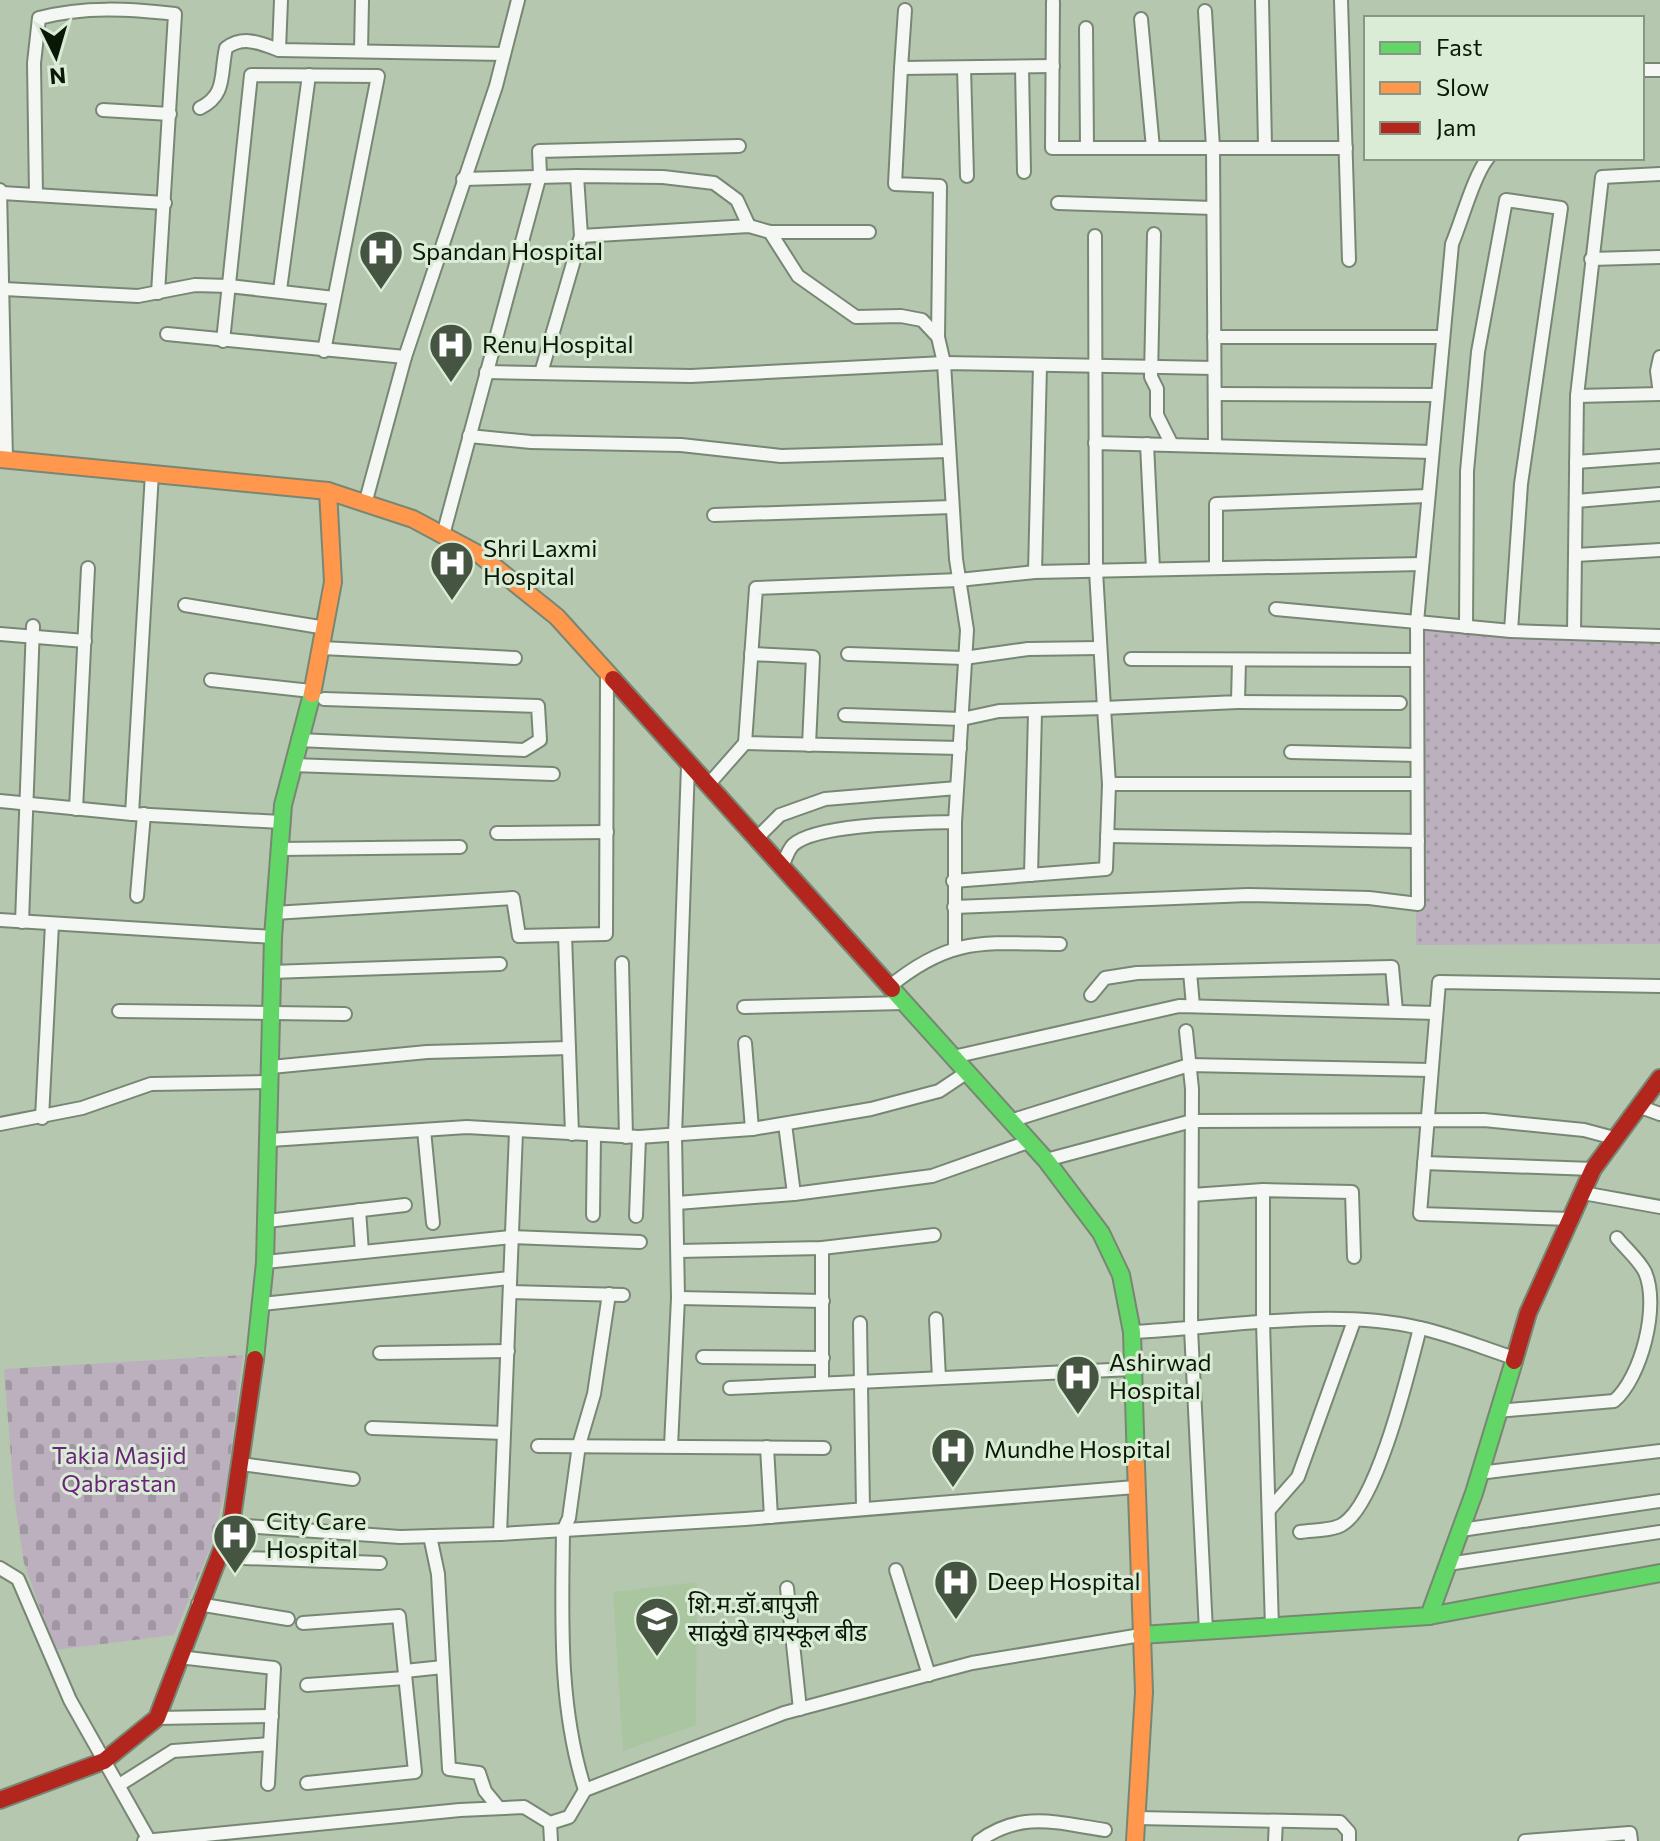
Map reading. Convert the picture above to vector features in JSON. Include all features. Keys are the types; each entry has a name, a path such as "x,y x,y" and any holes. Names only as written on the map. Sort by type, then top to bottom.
{"main road":[{"path":"3,460 328,491 413,519 480,555 557,617 1046,1160 1101,1233 1121,1275 1132,1332 1144,1692 1135,1841"},
{"path":"0,1800 104,1761 157,1718 198,1604 231,1525 262,1304 265,1262 270,1140 271,972 281,822 298,740 318,695 333,582 328,491"},
{"path":"1429,1616 1461,1530 1528,1313 1593,1169 1660,1078"},
{"path":"1141,1635 1429,1616 1660,1573"}],"street":[{"path":"279,50 281,0"},
{"path":"361,51 362,0"},
{"path":"365,504 405,357 504,54 518,0"},
{"path":"1262,0 1265,146"},
{"path":"1341,0 1349,260"},
{"path":"1053,2 1052,148 1346,148"},
{"path":"36,195 34,63 39,18 86,5 175,14 158,293"},
{"path":"905,10 895,184 940,186 938,337 944,363 952,507 967,630 955,822 955,948"},
{"path":"1205,11 1213,148 1215,446"},
{"path":"1141,19 1153,148"},
{"path":"1086,28 1087,148"},
{"path":"200,108 214,101 223,87 226,48 235,41 251,40 279,50 504,54"},
{"path":"901,68 1053,66"},
{"path":"1022,67 1024,172"},
{"path":"964,68 967,176"},
{"path":"223,341 251,75 378,76 324,351"},
{"path":"280,290 309,75"},
{"path":"103,110 170,114"},
{"path":"443,535 540,175 539,151 739,146"},
{"path":"954,907 1248,895 1369,898 1418,904 1417,622 1432,452 1452,244 1471,199 1478,170 1486,160"},
{"path":"1574,633 1577,396 1602,177 1660,174"},
{"path":"463,179 540,175 663,177 714,183 737,200 749,226"},
{"path":"541,373 581,236 577,176"},
{"path":"3,460 1,191 165,203"},
{"path":"1466,627 1467,471 1478,352 1506,200 1561,208 1521,484 1511,631"},
{"path":"1058,203 1213,208"},
{"path":"581,236 749,226 770,232 869,232"},
{"path":"770,232 798,276 856,317 901,316 922,320 938,337"},
{"path":"1154,234 1151,377 1157,389 1157,415 1172,445"},
{"path":"953,881 1106,869 1109,784 1096,571 1095,236"},
{"path":"1591,259 1660,257"},
{"path":"4,289 138,296 195,285 280,290 334,298"},
{"path":"167,334 405,357"},
{"path":"1214,337 1443,337"},
{"path":"1577,396 1660,394 1657,371 1660,357"},
{"path":"486,372 691,376 944,363 1214,368"},
{"path":"1035,572 1040,365"},
{"path":"1215,394 1438,395"},
{"path":"469,436 531,442 681,445 781,456 949,451"},
{"path":"1095,443 1432,452"},
{"path":"1147,444 1153,569"},
{"path":"1576,462 1660,456"},
{"path":"137,896 152,473"},
{"path":"1576,501 1660,494"},
{"path":"1216,568 1216,504 1428,496"},
{"path":"714,515 952,507"},
{"path":"1576,555 1660,550"},
{"path":"708,785 745,743 756,588 959,580 1035,572 1422,564"},
{"path":"76,809 88,568"},
{"path":"185,605 326,628"},
{"path":"1276,609 1511,631 1660,636"},
{"path":"0,634 33,631 85,641"},
{"path":"22,922 33,631"},
{"path":"322,648 515,658"},
{"path":"848,654 964,658 1028,649 1099,648"},
{"path":"751,654 813,657 809,745"},
{"path":"1131,659 1417,660"},
{"path":"1238,702 1239,660"},
{"path":"274,913 513,898 519,936 606,934 607,673"},
{"path":"211,680 318,695 538,706 540,740 524,750 298,740"},
{"path":"845,715 962,719 999,711 1238,702 1400,703"},
{"path":"1031,875 1035,712"},
{"path":"745,743 960,748"},
{"path":"1291,752 1417,755"},
{"path":"671,1446 678,1298 675,1136 688,762"},
{"path":"292,765 553,774"},
{"path":"1109,784 1417,784"},
{"path":"756,839 780,815 825,799 957,788"},
{"path":"0,801 138,814 281,822"},
{"path":"782,867 791,846 805,837 852,828 955,822"},
{"path":"497,833 607,832"},
{"path":"1107,836 1418,841"},
{"path":"279,849 460,847"},
{"path":"0,920 273,937"},
{"path":"42,1118 52,924"},
{"path":"565,935 572,1134"},
{"path":"889,987 920,962 955,948 977,943 1060,944"},
{"path":"622,963 636,1216"},
{"path":"271,972 500,964"},
{"path":"1091,995 1105,978 1190,972 1392,967 1396,1011"},
{"path":"1190,972 1193,1006"},
{"path":"1571,1219 1420,1214 1439,982 1660,986"},
{"path":"744,1007 903,1003"},
{"path":"952,1057 1179,1006 1436,1013"},
{"path":"119,1011 345,1014"},
{"path":"1186,1031 1192,1121 1191,1329 1206,1631"},
{"path":"745,1043 752,1129"},
{"path":"0,1124 42,1118 151,1084 270,1075 427,1052 569,1048"},
{"path":"1010,1121 1189,1065 1431,1070"},
{"path":"270,1140 467,1127 632,1137 752,1129 939,1091 966,1073"},
{"path":"1638,1106 1660,1114"},
{"path":"1046,1160 1192,1121 1428,1118 1584,1130 1614,1138"},
{"path":"785,1124 794,1194"},
{"path":"424,1130 433,1223"},
{"path":"500,1534 516,1132"},
{"path":"593,1215 594,1136"},
{"path":"677,1203 794,1194 932,1176 1028,1142"},
{"path":"1424,1163 1593,1169"},
{"path":"1192,1195 1263,1190 1352,1192 1354,1257"},
{"path":"1263,1190 1263,1322 1272,1628"},
{"path":"1583,1193 1660,1207"},
{"path":"267,1221 405,1205"},
{"path":"359,1210 362,1252"},
{"path":"678,1251 822,1248 934,1235"},
{"path":"265,1262 511,1237 640,1242"},
{"path":"1497,1411 1614,1401 1628,1389 1638,1368 1650,1307 1646,1273 1617,1238"},
{"path":"822,1248 822,1383"},
{"path":"262,1304 510,1278"},
{"path":"510,1292 623,1295"},
{"path":"585,1790 566,1703 562,1628 563,1531 569,1518 579,1445 594,1394 609,1294"},
{"path":"678,1298 823,1301"},
{"path":"936,1319 939,1378"},
{"path":"1132,1332 1263,1322 1354,1321 1420,1328 1514,1358"},
{"path":"1269,1510 1298,1477 1354,1321"},
{"path":"860,1323 863,1509"},
{"path":"1300,1532 1342,1525 1363,1503 1400,1402 1420,1328"},
{"path":"380,1353 508,1351"},
{"path":"703,1357 823,1358"},
{"path":"730,1388 1132,1369"},
{"path":"372,1428 504,1433"},
{"path":"538,1446 824,1448"},
{"path":"767,1447 771,1517"},
{"path":"1479,1473 1660,1451"},
{"path":"241,1464 353,1479"},
{"path":"231,1525 430,1536 500,1534 771,1517 1135,1487"},
{"path":"1461,1530 1660,1501"},
{"path":"1448,1564 1660,1532"},
{"path":"430,1536 438,1574 449,1769 479,1773 485,1791 499,1808"},
{"path":"217,1557 380,1563"},
{"path":"0,1568 18,1579 70,1700 119,1785 146,1841 213,1839 499,1808 524,1807 550,1823 569,1817 585,1790 800,1709 929,1675 1077,1643 1141,1635"},
{"path":"896,1570 929,1675"},
{"path":"787,1588 800,1709"},
{"path":"198,1604 288,1619"},
{"path":"303,1623 399,1616 415,1772 307,1783"},
{"path":"179,1657 274,1668 268,1784"},
{"path":"307,1685 405,1675 443,1667"},
{"path":"157,1718 272,1716"},
{"path":"119,1785 173,1751 270,1744"},
{"path":"1137,1818 1340,1822 1349,1832 1349,1841"},
{"path":"979,1841 993,1831 1021,1820 1105,1830"},
{"path":"1275,1841 1276,1821"},
{"path":"550,1823 551,1841"},
{"path":"1525,1841 1630,1833 1631,1841"}],"shaded area":[{"name":"शि.म.डॉ.बापुजी साळुंखे हायस्कूल बीड","path":"697,1582 696,1725 623,1751 613,1592"}],"green space":[{"path":"1417,622 1660,636 1660,944 1416,945"},
{"name":"Takia Masjid Qabrastan","path":"243,1355 227,1484 211,1546 174,1635 55,1650 24,1563 14,1496 4,1369"}],"traffic: fast":[{"path":"255,1359 265,1262 273,937 283,805 312,694"},
{"path":"892,989 1046,1160 1101,1233 1121,1275 1132,1332 1136,1465"},
{"path":"1141,1635 1429,1616 1474,1493 1514,1361"},
{"path":"1429,1616 1660,1573"}],"traffic: slow":[{"path":"0,459 328,491 413,519 480,555 557,617 613,679"},
{"path":"312,694 333,582 328,491"},
{"path":"1135,1841 1144,1692 1136,1465"}],"traffic: jam":[{"path":"613,679 892,989"},
{"path":"1514,1361 1528,1313 1593,1169 1660,1078"},
{"path":"0,1800 104,1761 157,1718 231,1525 255,1359"}],"place":[{"name":"Spandan Hospital","path":"381,291"},
{"name":"Renu Hospital","path":"451,384"},
{"name":"Shri Laxmi Hospital","path":"452,602"},
{"name":"Ashirwad Hospital","path":"1078,1416"},
{"name":"Mundhe Hospital","path":"953,1489"},
{"name":"City Care Hospital","path":"235,1575"},
{"name":"Deep Hospital","path":"956,1621"},
{"name":"शि.म.डॉ.बापुजी साळुंखे हायस्कूल बीड","path":"657,1658"}]}
